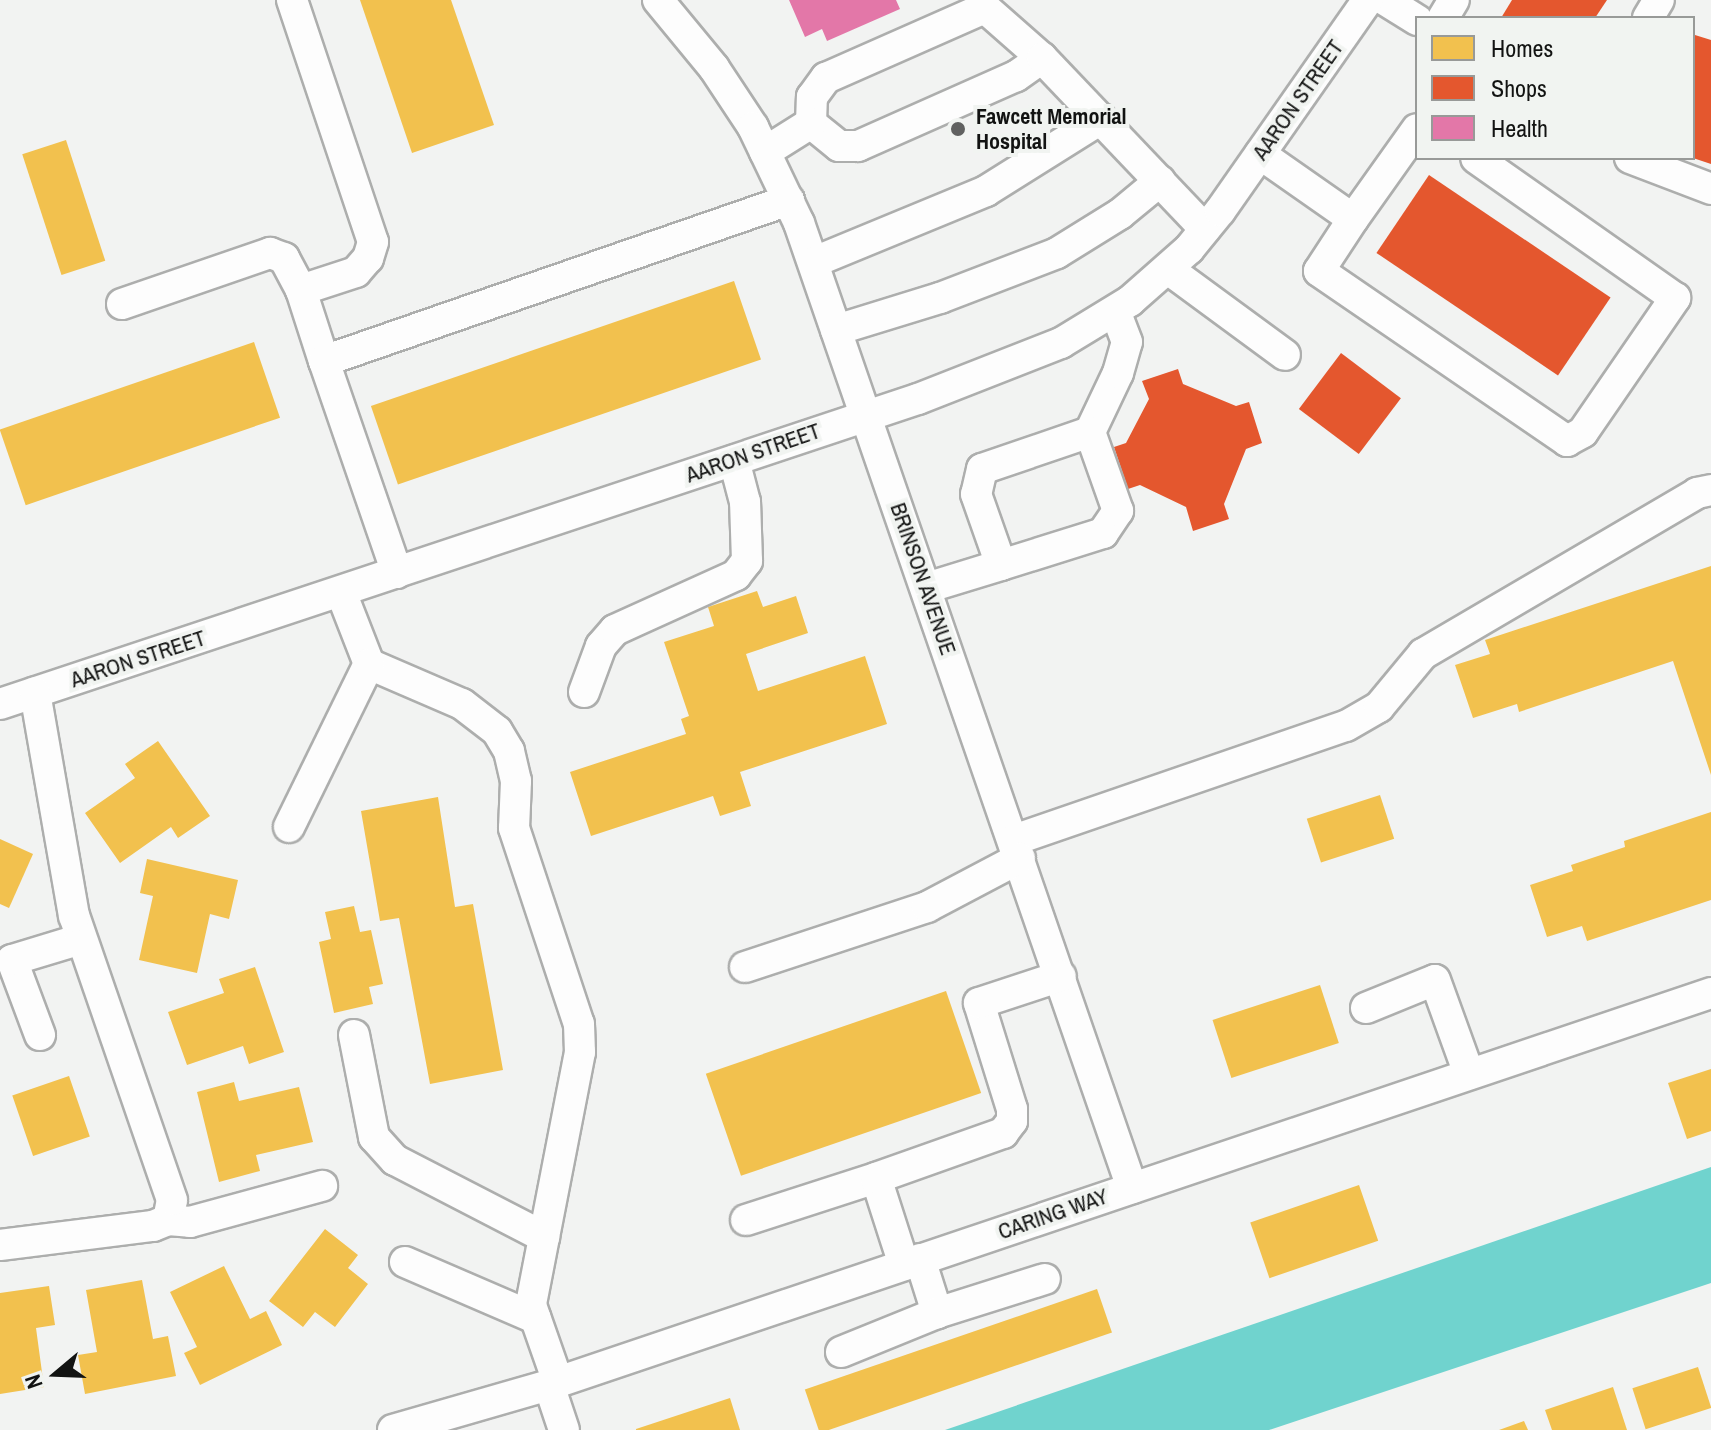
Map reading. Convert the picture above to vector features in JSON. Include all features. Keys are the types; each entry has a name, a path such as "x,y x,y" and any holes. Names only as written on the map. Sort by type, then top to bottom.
{"street":[{"path":"292,0 373,242 368,258 356,272 301,290"},
{"name":"BRINSON AVENUE","path":"658,0 714,68 765,152 814,262 1132,1188"},
{"name":"AARON STREET","path":"0,704 734,460 1061,343 1115,311 1168,269 1205,229 1368,0"},
{"path":"1385,0 1415,19"},
{"path":"811,123 812,97 826,78 985,8 1042,58 1205,229"},
{"path":"811,123 839,146 858,146 1016,76 1042,58"},
{"path":"814,262 986,191 1101,119"},
{"path":"765,152 811,123"},
{"path":"1415,132 1319,271 1567,441 1583,432 1675,298 1479,160"},
{"path":"1260,154 1353,219"},
{"path":"1635,160 1711,189"},
{"path":"836,330 940,298 1057,253 1120,214 1160,181"},
{"path":"324,361 789,200"},
{"path":"122,304 270,253 284,258 301,290 397,573"},
{"path":"1168,269 1285,355"},
{"path":"926,588 1103,533 1112,524 1118,511 1090,432 1118,373 1127,342 1115,311"},
{"path":"1001,565 976,494 982,469 1090,432"},
{"path":"584,692 601,646 615,630 736,575 747,561 745,502 734,460"},
{"path":"745,967 927,907 1017,849 1346,726 1379,707 1423,654 1697,493 1711,490"},
{"path":"341,592 369,664 462,704 497,731 509,751 516,781 514,828 579,1024 580,1052 531,1305 564,1430"},
{"path":"289,827 369,664"},
{"path":"35,692 74,916 172,1200 168,1220"},
{"path":"40,1035 12,960 81,939"},
{"path":"746,1220 1003,1133 1012,1121 1012,1109 979,1003 1061,976"},
{"path":"1366,1008 1435,980 1469,1074"},
{"name":"CARING WAY","path":"393,1430 553,1383 1711,993"},
{"path":"354,1035 374,1137 395,1160 544,1237"},
{"path":"876,1178 937,1313"},
{"path":"0,1245 153,1226 168,1220 190,1222 322,1186"},
{"path":"405,1262 535,1318"},
{"path":"841,1352 937,1313 1045,1279"}],"water":[{"path":"1711,1167 1711,1283 1269,1430 945,1430"}],"building: Homes":[{"path":"360,0 451,0 494,125 412,153"},
{"path":"66,140 105,261 61,275 22,154"},
{"path":"734,281 761,359 398,484 371,406"},
{"path":"254,342 280,418 26,505 0,429"},
{"path":"1711,566 1711,775 1673,661 1519,712 1517,704 1473,718 1455,665 1490,654 1485,640"},
{"path":"757,591 763,607 796,596 808,633 746,654 758,691 865,656 887,724 740,772 751,806 720,816 713,796 591,836 570,772 686,734 681,719 689,716 664,642 714,626 708,607"},
{"path":"158,741 210,816 178,838 171,827 120,863 85,813 135,778 125,764"},
{"path":"1380,795 1394,839 1321,863 1307,819"},
{"path":"438,797 455,907 473,904 503,1070 430,1084 399,918 380,921 361,811"},
{"path":"1711,812 1711,900 1587,941 1582,926 1547,937 1530,885 1573,871 1571,865 1625,847 1624,841"},
{"path":"0,839 33,854 9,908 0,904"},
{"path":"147,859 238,880 229,919 210,914 197,973 139,960 153,896 140,893"},
{"path":"354,906 360,932 371,930 383,984 369,987 373,1004 334,1013 319,942 331,939 325,912"},
{"path":"255,967 284,1052 249,1064 243,1046 187,1065 168,1012 224,993 219,979"},
{"path":"1320,985 1339,1043 1231,1078 1213,1020"},
{"path":"946,991 981,1093 741,1176 706,1074"},
{"path":"1711,1069 1711,1131 1687,1139 1668,1083"},
{"path":"69,1076 90,1137 33,1156 12,1096"},
{"path":"234,1082 239,1101 299,1087 313,1142 256,1155 260,1171 219,1182 197,1092"},
{"path":"1359,1185 1378,1241 1269,1278 1250,1222"},
{"path":"325,1229 358,1255 348,1268 368,1284 335,1327 315,1312 303,1327 269,1301"},
{"path":"224,1266 250,1319 266,1311 282,1345 200,1385 184,1353 197,1347 170,1292"},
{"path":"142,1280 153,1339 168,1336 176,1376 85,1394 78,1355 97,1352 86,1290"},
{"path":"49,1286 55,1325 36,1328 44,1387 0,1394 0,1293"},
{"path":"1097,1289 1112,1332 829,1430 819,1430 805,1390"},
{"path":"1698,1367 1711,1408 1646,1429 1632,1388"},
{"path":"1613,1387 1627,1430 1552,1430 1545,1410"},
{"path":"730,1398 740,1430 636,1430 636,1429"},
{"path":"1524,1421 1528,1430 1499,1430"}],"building: Shops":[{"path":"1512,0 1607,0 1596,16 1502,16"},
{"path":"1695,35 1711,40 1711,164 1695,159"},
{"path":"1429,175 1611,297 1558,375 1376,253"},
{"path":"1341,353 1401,398 1359,454 1299,409"},
{"path":"1178,369 1183,384 1236,406 1249,402 1262,443 1246,449 1224,504 1229,519 1193,531 1186,507 1140,485 1128,489 1114,447 1126,443 1149,399 1142,381"}],"building: Health":[{"path":"789,0 896,0 900,9 827,41 822,29 805,37"}],"place":[{"name":"Fawcett Memorial Hospital","path":"958,129"}]}
